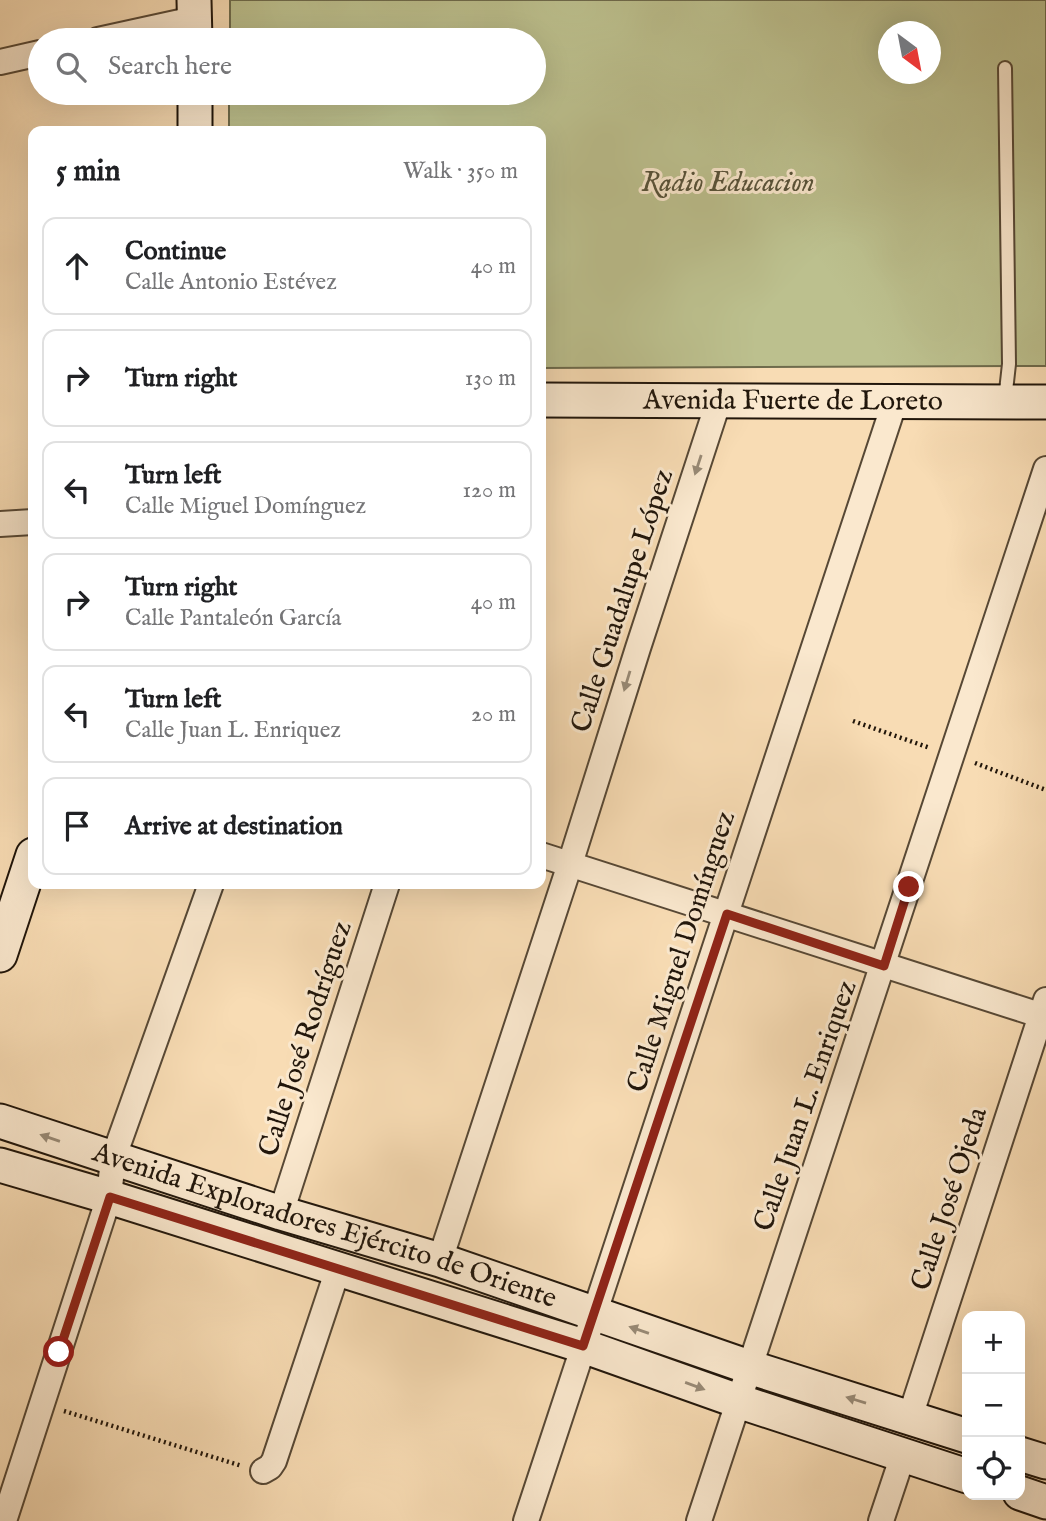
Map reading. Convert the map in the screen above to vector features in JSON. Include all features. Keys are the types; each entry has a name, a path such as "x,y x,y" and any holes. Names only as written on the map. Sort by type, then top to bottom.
{"street":[{"path":"156,28 194,20"},
{"path":"0,62 28,56"},
{"path":"195,105 195,126"},
{"name":"Avenida Fuerte de Loreto","path":"546,406 719,400 1046,402"},
{"name":"Calle Guadalupe López","path":"440,1260 719,400"},
{"name":"Calle Miguel Domínguez","path":"526,1521 895,401"},
{"name":"Calle Juan L. Enriquez","path":"699,1521 1046,469"},
{"path":"0,524 28,522"},
{"path":"546,857 884,966 1044,1010"},
{"path":"0,955 28,870"},
{"path":"4,1521 110,1197 113,1159 209,889"},
{"name":"Calle José Rodríguez","path":"281,1213 385,889"},
{"name":"Calle José Ojeda","path":"910,1417 1044,1010"},
{"name":"Avenida Exploradores Ejército de Oriente","path":"0,1121 281,1213 440,1260 749,1367 962,1434"},
{"name":"Avenida Exploradores Ejército de Oriente","path":"0,1165 583,1346 738,1401 962,1474"},
{"path":"263,1471 274,1461 338,1269"},
{"path":"881,1521 903,1455"},
{"path":"1025,1456 1046,1462"},
{"path":"1025,1495 1046,1502"}],"lane":[{"path":"1004,401 1009,363 1005,68"}],"path":[{"path":"43,1404 263,1471"}],"green space":[{"name":"Radio Educacion","path":"230,0 1046,0 1046,366 546,368 546,126 229,126 229,105 546,105 546,28 230,28"}],"route":[{"path":"59,1352 110,1197 583,1346 727,914 884,966 909,887"}]}
